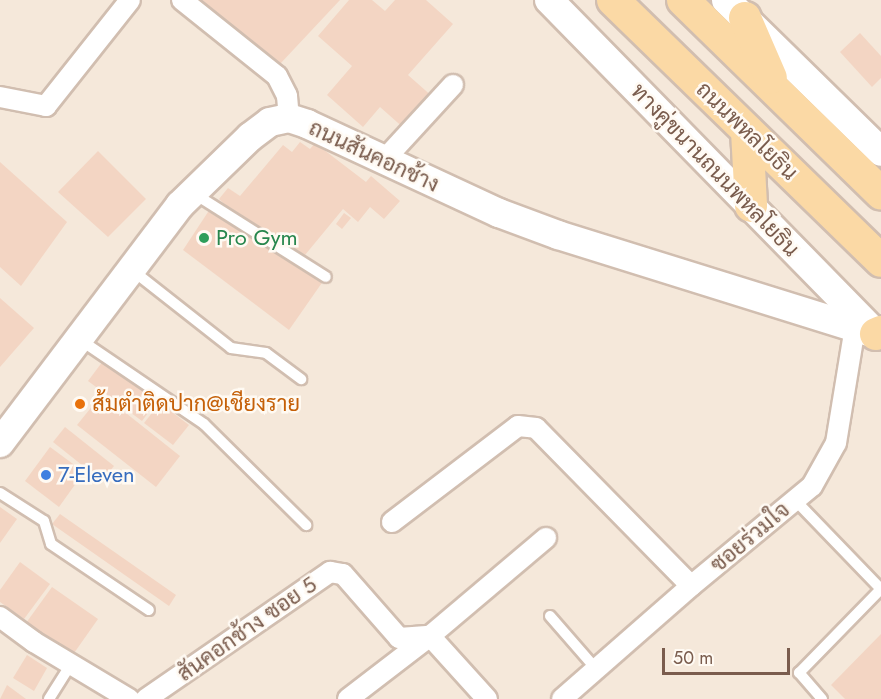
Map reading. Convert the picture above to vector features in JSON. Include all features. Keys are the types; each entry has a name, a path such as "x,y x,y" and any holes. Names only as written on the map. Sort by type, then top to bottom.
{"main road":[{"name":"ถนนพหลโยธิน","path":"613,0 881,261"},
{"path":"683,0 881,193"},
{"path":"735,9 777,92"},
{"path":"747,131 751,206"}],"street":[{"path":"0,97 46,105 130,0"},
{"path":"182,0 277,76 287,96 289,118"},
{"name":"ทางคู่ขนานถนนพหลโยธิน","path":"549,0 873,333"},
{"path":"735,9 881,153"},
{"path":"384,160 453,85"},
{"name":"ถนนสันคอกช้าง","path":"0,443 131,270 193,193 250,136 270,122 289,118 498,213 558,235 873,333"},
{"name":"ซอยร่วมใจ","path":"562,699 691,586 812,486 836,443 873,333"},
{"path":"392,522 518,426 536,428 691,586"},
{"path":"348,699 430,636 546,538"},
{"name":"สันคอกช้าง ซอย 5","path":"146,699 330,572 342,574 399,638 430,636"},
{"path":"0,617 34,642 129,699"},
{"path":"430,636 487,699"}],"lane":[{"path":"193,193 326,277"},
{"path":"131,270 231,348 266,353 301,379"},
{"path":"79,339 204,424 306,525"},
{"path":"0,493 44,521 51,544 149,610"},
{"path":"795,500 881,589 799,673 822,699"},
{"path":"550,616 596,669"},
{"path":"49,699 70,664"}],"shaded area":[{"path":"0,0 881,0 881,699 0,699"}],"building":[{"path":"199,0 340,0 280,64"},
{"path":"349,0 372,0 385,11 395,0 426,0 453,24 408,75 434,98 406,130 380,107 363,127 327,95 352,66 318,36"},
{"path":"860,33 881,56 881,78 872,87 840,52"},
{"path":"300,142 310,149 315,143 366,182 371,176 400,201 384,219 370,207 358,222 343,209 305,255 232,211 219,199 228,188 240,196 283,145 292,152"},
{"path":"98,151 146,199 108,237 58,192"},
{"path":"0,162 67,222 21,286 0,267"},
{"path":"210,209 326,277 289,330 183,250"},
{"path":"344,213 351,218 342,229 336,224"},
{"path":"0,298 34,328 0,367"},
{"path":"103,361 157,401 142,421 88,381"},
{"path":"102,394 180,456 156,487 77,425"},
{"path":"160,403 189,425 173,445 144,423"},
{"path":"65,427 114,466 102,481 53,442"},
{"path":"50,447 84,472 59,507 25,481"},
{"path":"0,507 17,519 0,543"},
{"path":"60,514 176,595 169,606 52,524"},
{"path":"20,562 50,584 24,619 0,602 0,590"},
{"path":"52,587 98,619 72,656 26,623"},
{"path":"881,634 881,699 845,699 831,685"},
{"path":"27,655 47,668 34,691 13,678"},
{"path":"7,685 26,699 0,699"}],"place":[{"name":"Pro Gym","path":"204,238"},
{"name":"ส้มตำติดปาก@เชียงราย","path":"80,404"},
{"name":"7-Eleven","path":"46,475"}]}
